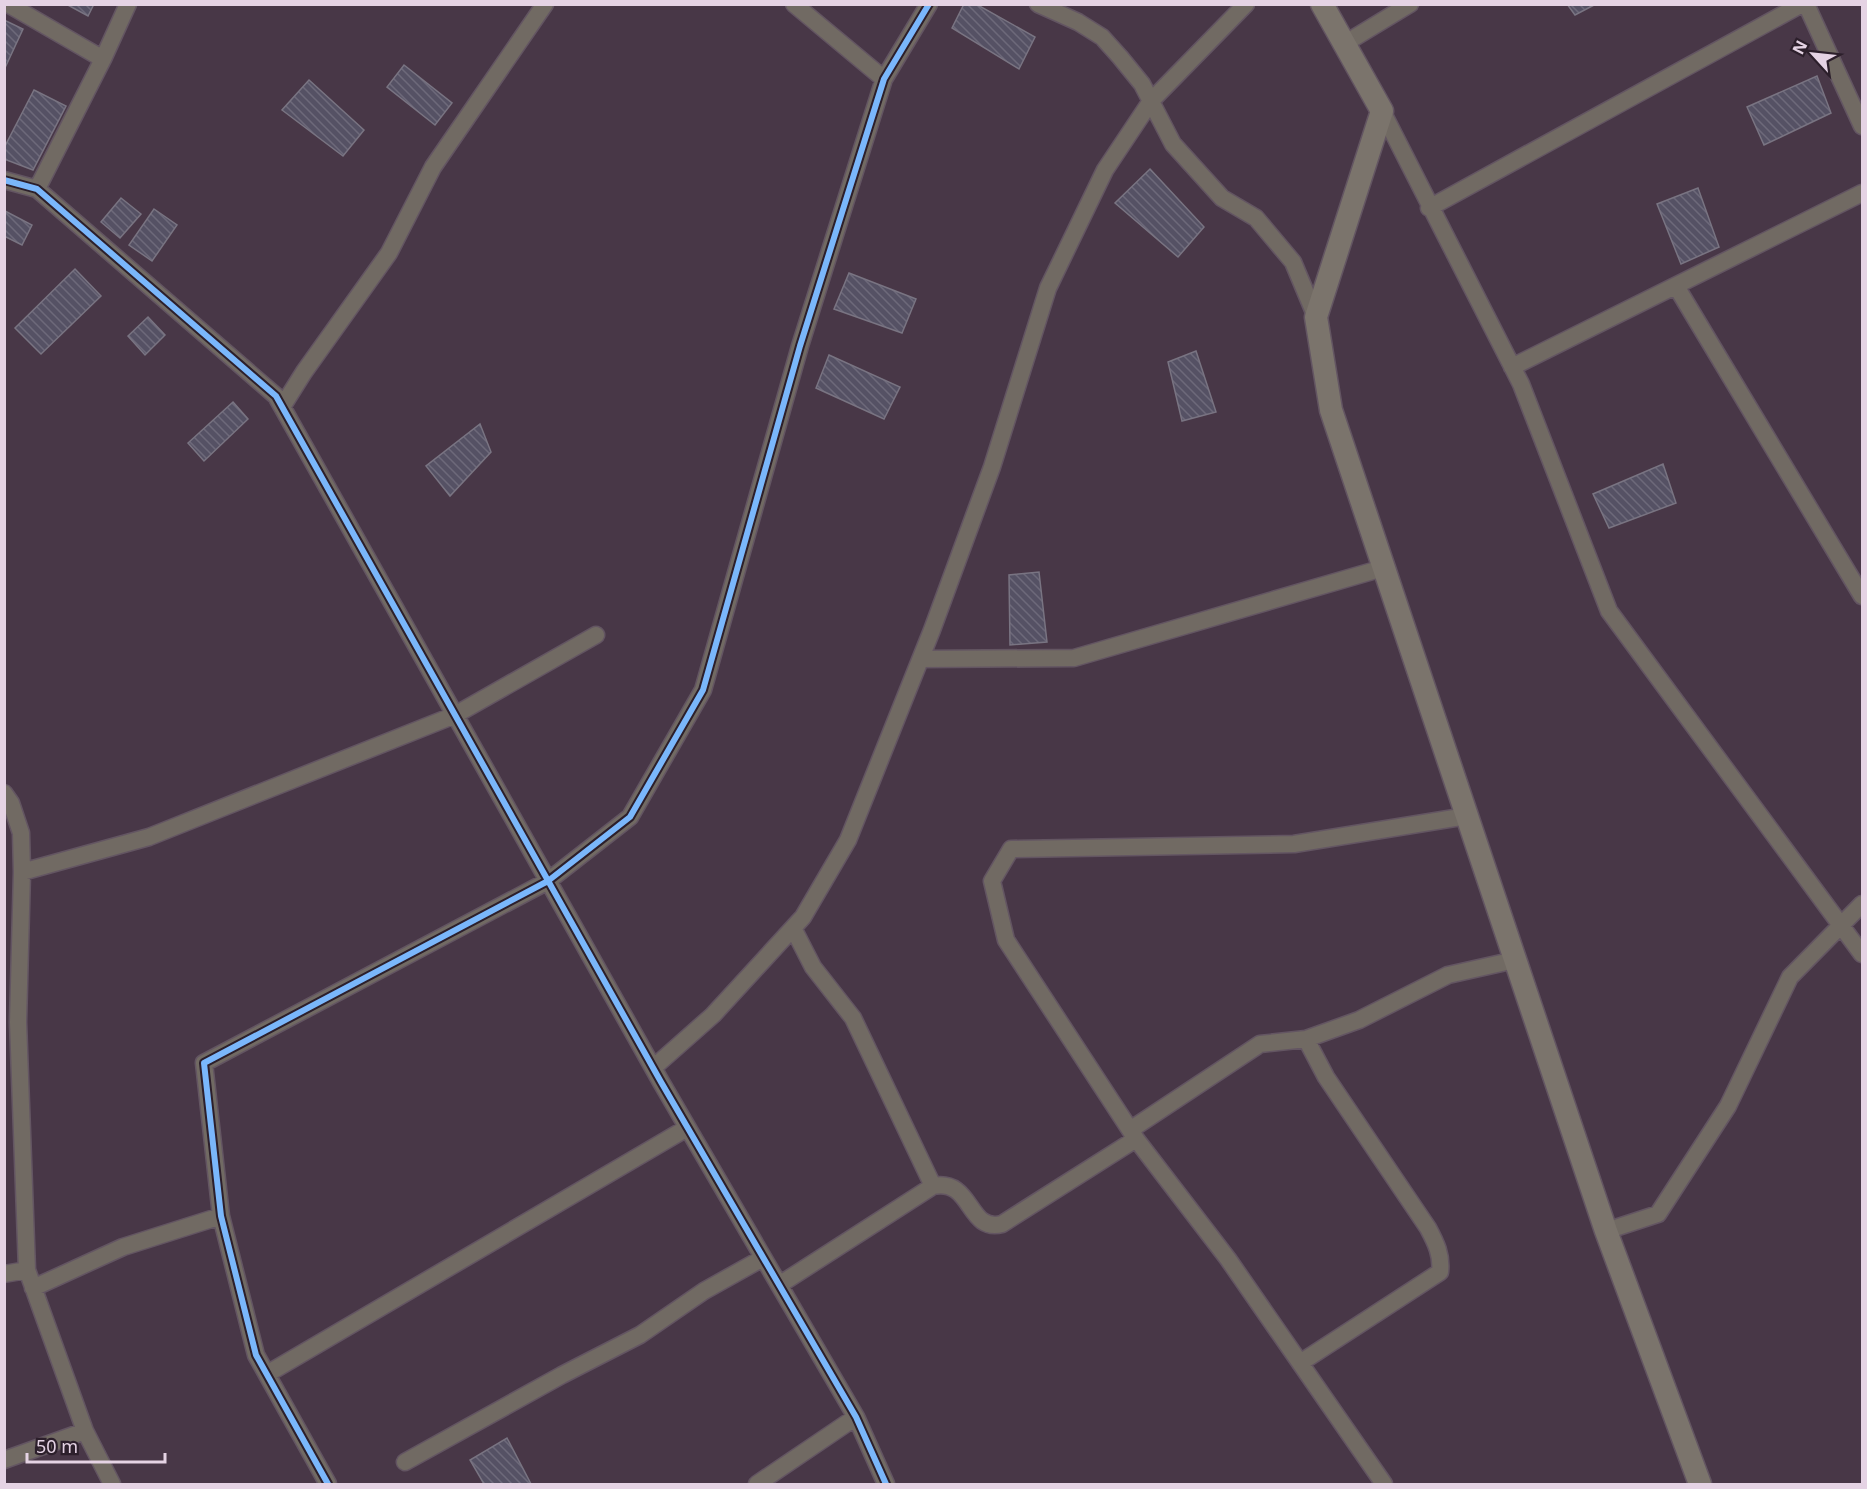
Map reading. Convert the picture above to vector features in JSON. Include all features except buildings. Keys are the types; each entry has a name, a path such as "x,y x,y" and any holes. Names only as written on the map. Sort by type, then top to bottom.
{"street":[{"path":"8,4 103,59"},
{"path":"37,189 129,4"},
{"path":"282,408 389,253 433,167 545,4"},
{"path":"794,4 884,79"},
{"path":"328,1485 256,1355 221,1215 204,1064 548,881 630,817 703,690 800,346 884,79 929,4"},
{"path":"1038,4 1078,22 1102,37 1142,84 1173,144 1204,181 1222,198 1256,218 1293,262 1316,317 1331,410 1383,568 1606,1231 1700,1485"},
{"path":"653,1068 713,1015 803,917 848,840 921,659 992,467 1048,288 1105,170 1151,101 1246,4"},
{"path":"1322,4 1382,111 1429,208 1512,367 1609,611 1863,954"},
{"path":"1344,44 1410,4"},
{"path":"1429,208 1804,4 1863,126"},
{"path":"1316,317 1382,111"},
{"path":"4,180 37,189 276,396 687,1128 856,1417 886,1485"},
{"path":"1512,367 1863,193"},
{"path":"1676,286 1863,596"},
{"path":"921,659 1074,658 1383,568"},
{"path":"22,872 149,837 455,715 596,635"},
{"path":"4,793 11,803 21,833 18,1022 27,1270 85,1431 112,1485"},
{"path":"1384,1485 1228,1259 1133,1134 1006,940 992,881 1011,849 1294,844 1467,816"},
{"path":"1606,1231 1658,1214 1728,1106 1790,977 1841,923 1863,904"},
{"path":"793,928 813,967 853,1018 933,1186"},
{"path":"779,1285 933,1186 946,1183 959,1191 983,1223 991,1227 1002,1224 1260,1044 1306,1039 1359,1020 1448,975 1515,960"},
{"path":"1300,1363 1440,1272 1442,1260 1437,1243 1428,1228 1326,1077 1306,1039"},
{"path":"267,1374 687,1128"},
{"path":"33,1288 114,1250 221,1215"},
{"path":"405,1462 562,1375 640,1335 704,1291 763,1257"},
{"path":"4,1274 27,1270"},
{"path":"757,1485 856,1417"},
{"path":"4,1460 85,1431"}],"cycle path":[{"path":"328,1484 256,1355 221,1216 204,1063 548,881 630,817 703,690 800,346 884,79 929,4"},
{"path":"4,180 37,189 276,396 661,1082 856,1417 886,1484"}]}
